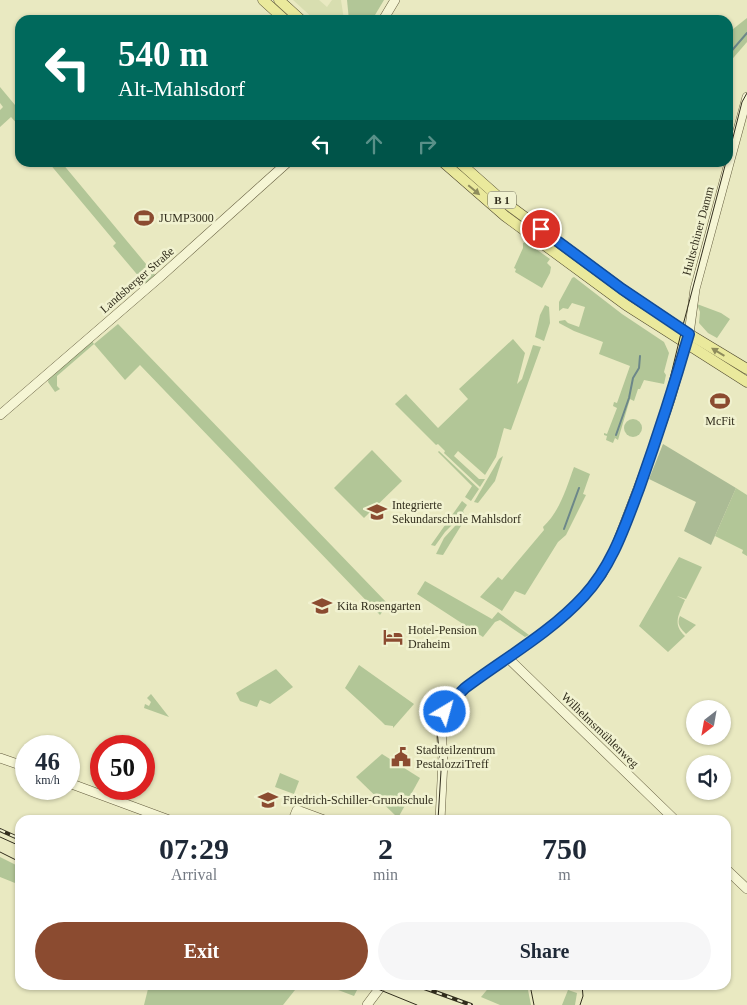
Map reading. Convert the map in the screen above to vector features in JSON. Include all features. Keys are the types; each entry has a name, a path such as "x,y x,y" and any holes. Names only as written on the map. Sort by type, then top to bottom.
{"main road":[{"path":"262,0 279,15"},
{"path":"279,0 296,15"},
{"name":"B 1","path":"449,167 507,217 626,305 687,339 747,369"},
{"name":"B 1","path":"465,167 503,201 747,382"}],"street":[{"path":"386,15 395,0"},
{"name":"Hultschiner Damm","path":"733,150 747,97"},
{"name":"Landsberger Straße","path":"0,415 160,277 282,167"},
{"name":"Hultschiner Damm","path":"440,815 443,761 441,727 445,712 465,688 545,631 570,610 584,596 609,563 670,400 687,339 696,289 728,167"},
{"name":"Wilhelmsmühlenweg","path":"508,658 670,815"},
{"path":"0,758 15,763"},
{"path":"80,787 155,815"},
{"path":"295,815 297,810 310,815"},
{"path":"731,874 747,889"},
{"path":"367,1005 378,990"}],"green space":[{"path":"293,0 319,0 327,7 332,0 341,0 343,15 310,15"},
{"path":"347,0 384,0 375,15 348,15"},
{"path":"747,18 747,42 733,58 733,29"},
{"path":"0,87 15,105 15,121 11,117 0,127 0,110 3,107 0,103"},
{"path":"52,167 65,167 156,276 146,285 113,246 116,243"},
{"path":"526,242 550,259 547,263 551,267 550,273 542,288 515,272 516,269 514,268 523,248 523,243"},
{"path":"574,277 622,314 664,342 669,353 664,372 666,375 664,384 644,380 640,389 638,389 634,401 630,399 618,440 615,438 613,443 606,440 607,436 604,433 607,434 617,408 613,406 614,402 617,403 630,366 599,354 603,342 559,323 559,321 565,320 579,327 585,307 572,303 568,309 563,308 559,311 559,302"},
{"path":"697,304 721,313 730,319 717,338 708,333 699,323 700,312"},
{"path":"545,305 549,307 550,323 544,341 535,337 540,315"},
{"path":"118,324 388,604 380,615 140,365 125,380 94,344"},
{"path":"513,339 525,353 517,384 522,379 533,345 541,347 511,430 504,428 496,457 485,475 458,451 454,456 479,479 485,479 480,487 395,404 406,394 438,428 468,399 459,389"},
{"path":"92,341 94,344 57,376 57,386 60,389 55,392 48,382 49,377"},
{"path":"633,419 639,422 642,428 639,434 633,437 627,434 624,428 627,422"},
{"path":"663,444 736,488 711,545 684,531 696,502 649,479"},
{"path":"372,450 402,481 364,518 334,488"},
{"path":"439,451 479,489 471,501 465,497 472,486"},
{"path":"503,456 495,481 478,503 474,502 499,459"},
{"path":"574,467 590,474 583,494 586,495 566,535 558,542 525,595 515,591 502,611 480,597 498,577 502,580 544,530 543,527 554,514 562,499"},
{"path":"736,488 747,495 747,556 742,553 743,550 715,536"},
{"path":"462,501 467,505 463,511 464,513 445,532 435,546 431,545"},
{"path":"466,514 467,516 443,555 436,554 444,538"},
{"path":"679,557 702,567 686,599 677,596 685,600 679,614 678,623 681,632 685,636 668,652 639,626"},
{"path":"425,581 492,619 498,612 529,635 525,637 500,620 495,622 483,637 417,594"},
{"path":"680,616 696,625 686,634 679,624"},
{"path":"359,665 414,704 393,728 393,726 385,725 345,688"},
{"path":"276,669 293,687 270,704 260,700 257,707 240,701 236,693"},
{"path":"151,694 169,717 144,708 145,704 149,706 151,702 147,698"},
{"path":"382,754 420,778 400,815 395,815 356,777"},
{"path":"280,773 299,781 294,794 275,787"},
{"path":"0,857 15,864 15,883 0,877"},
{"path":"148,990 295,990 283,1005 144,1005"},
{"path":"338,990 357,990 354,996"},
{"path":"487,990 528,990 531,1005 500,1005 481,997"},
{"path":"568,990 577,993 575,1005 562,1005"}],"waterway":[{"path":"733,49 747,33"},
{"path":"616,435 629,398 633,378 639,368 640,356"},
{"path":"564,529 579,488"}],"tram line":[{"path":"733,137 742,102 747,93"},
{"path":"438,815 441,771 437,730 439,718 444,707 462,687 558,617 579,597 598,574 614,545 646,464 663,408 725,167"},
{"path":"0,837 15,844"},
{"path":"0,852 15,860"},
{"path":"380,990 417,1005"},
{"path":"531,990 534,1005"},
{"path":"580,1005 583,996 582,990"}],"railway":[{"path":"0,830 15,837"},
{"path":"430,990 471,1005"}],"place":[{"name":"JUMP3000","path":"144,218"},
{"name":"McFit","path":"720,401"},
{"name":"Integrierte Sekundarschule Mahlsdorf","path":"377,512"},
{"name":"Kita Rosengarten","path":"322,606"},
{"name":"Hotel-Pension Draheim","path":"393,637"},
{"name":"Stadtteilzentrum PestalozziTreff","path":"401,757"},
{"name":"Friedrich-Schiller-Grundschule","path":"268,800"}],"route":[{"path":"445,712 465,688 563,616 584,596 602,574 609,563 649,460 670,400 689,334 622,289 541,229"}]}
